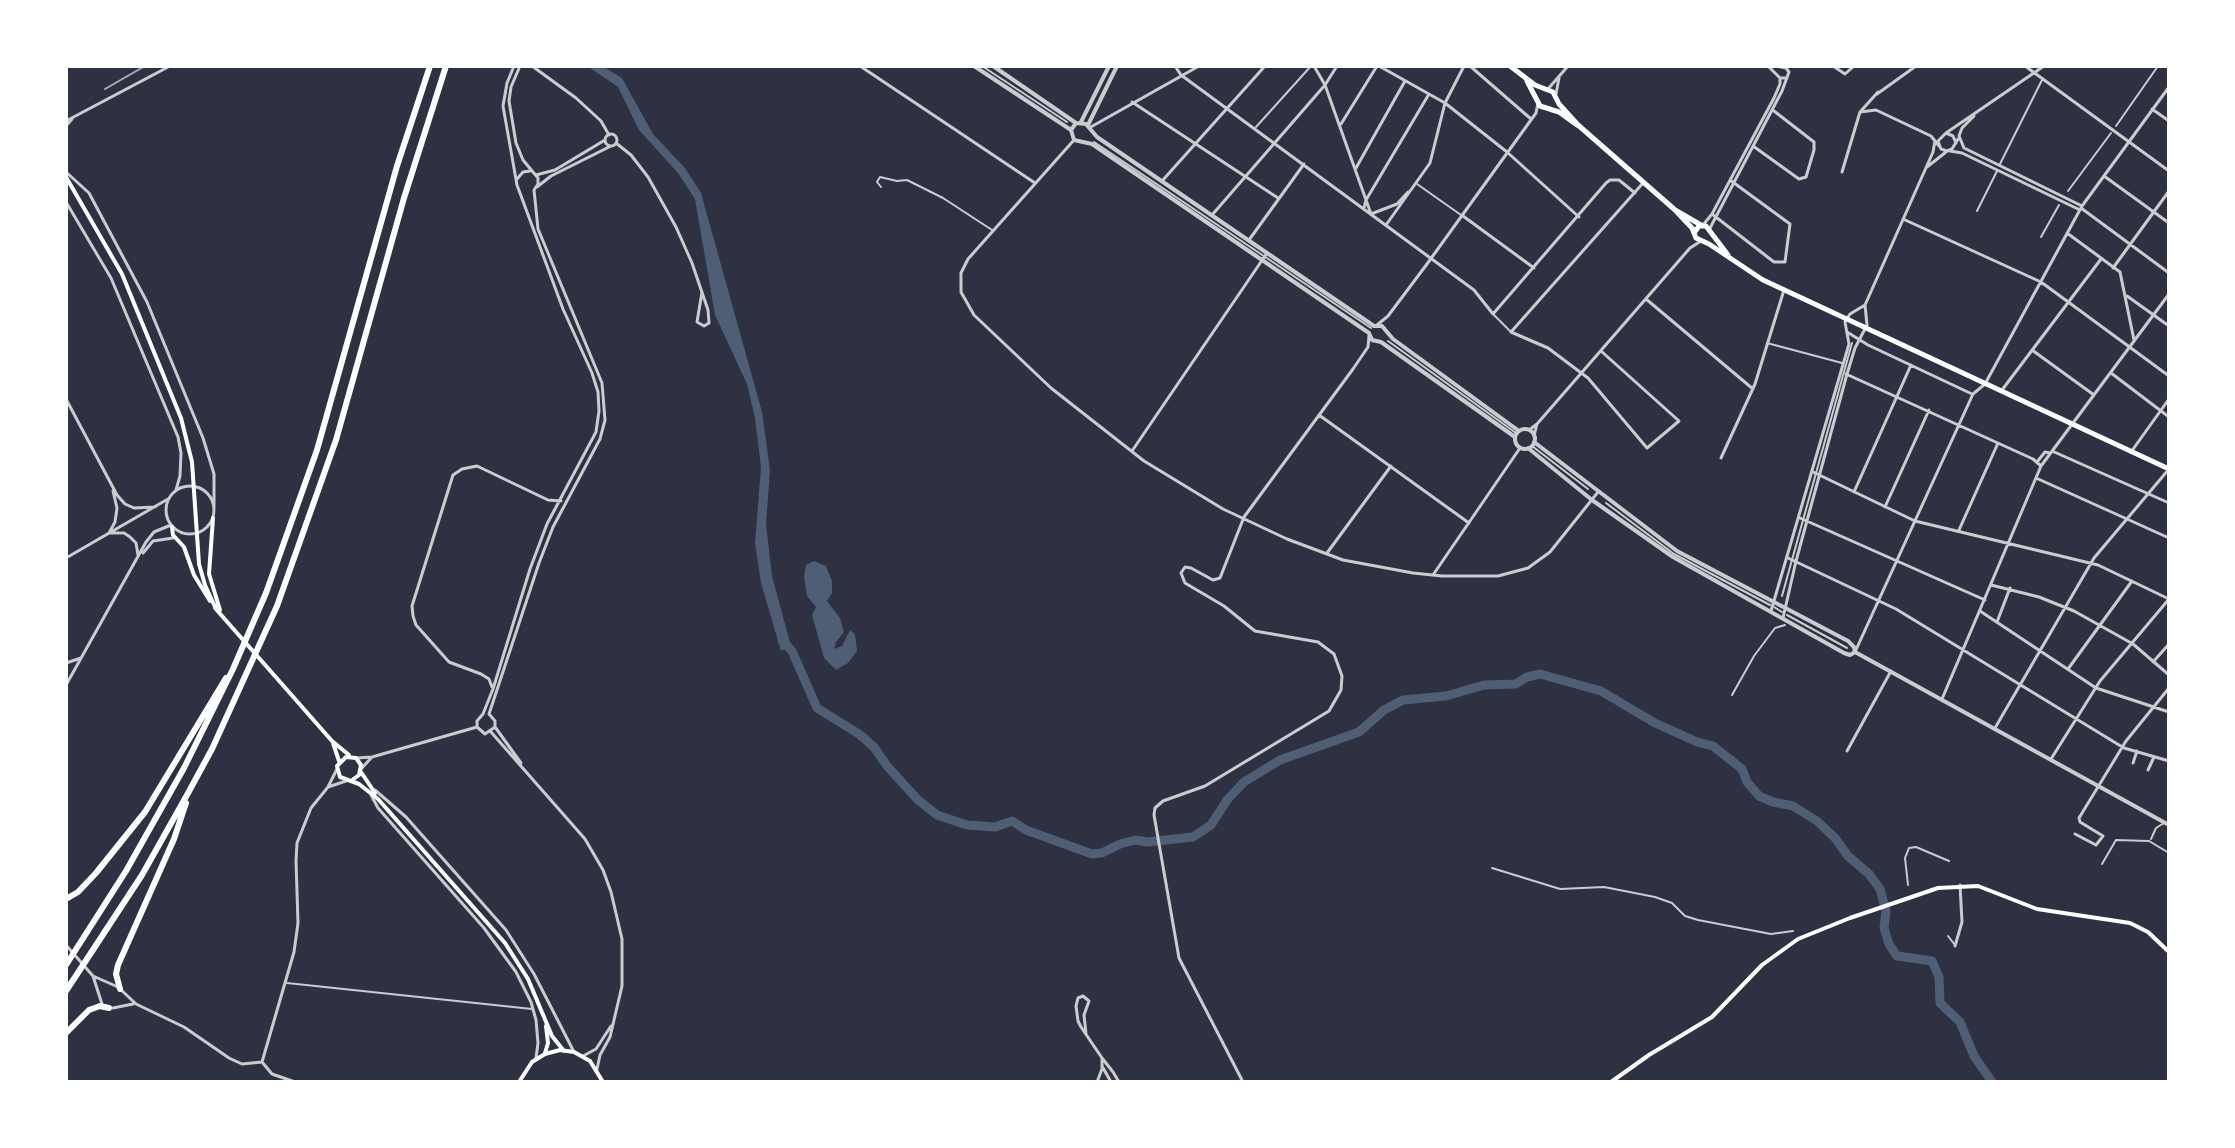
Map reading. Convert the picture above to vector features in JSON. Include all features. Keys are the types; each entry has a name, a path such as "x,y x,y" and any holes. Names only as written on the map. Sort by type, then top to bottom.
{"highway":[{"path":"66,965 157,819 233,669 274,573 313,462 397,166 430,66"},
{"path":"66,991 134,888 187,795 263,640 315,506 411,175 446,66"},
{"path":"66,899 78,892 96,873 145,812 181,756 220,685 233,669"},
{"path":"121,990 116,974 118,965 174,839 187,795"},
{"path":"66,1033 89,1010 100,1006 111,1008"}],"main road":[{"path":"1510,66 1527,81 1556,97 1578,125 1674,209 1702,241 1763,280 2169,469"},
{"path":"1527,81 1538,101 1578,125"},
{"path":"1538,101 1546,89"},
{"path":"1548,108 1556,97"},
{"path":"66,174 116,262 185,428 194,483 196,544 202,578 216,609"},
{"path":"1674,209 1710,231 1728,256"},
{"path":"1695,234 1702,225"},
{"path":"1702,241 1708,239 1710,231"},
{"path":"213,518 210,581 227,623"},
{"path":"172,526 204,594 227,623 332,741 353,757 378,799 505,943 528,979 555,1042 564,1051"},
{"path":"332,741 340,777 371,790"},
{"path":"339,762 353,757"},
{"path":"349,781 357,778 361,770"},
{"path":"1611,1082 1712,1017 1782,949 1803,936 1932,890 1960,885 1990,889 2044,911 2130,923 2148,932 2169,952"},
{"path":"545,1020 548,1043 545,1054"},
{"path":"519,1082 526,1067 536,1059 564,1051 583,1056 597,1069 603,1082"}],"street":[{"path":"66,121 170,66"},
{"path":"495,727 491,732 482,733 477,727 477,719 483,714 493,689 547,524 596,432 599,411 598,392 563,309 518,187 503,106 514,66"},
{"path":"520,66 511,87 508,106 519,152 530,171 536,175 555,170 609,135"},
{"path":"532,66 576,98 601,121 609,135 616,137 616,143"},
{"path":"860,66 1035,183"},
{"path":"974,66 1071,130 1074,140"},
{"path":"982,66 1067,122"},
{"path":"993,66 1089,128 1249,240 1265,257"},
{"path":"1071,130 1078,123 1109,66"},
{"path":"1083,141 1089,137 1089,128 1117,66"},
{"path":"1175,66 1181,75 1474,290 1511,332 1548,348 1581,373 1647,448 1679,421 1601,351"},
{"path":"1089,128 1199,66"},
{"path":"1162,181 1265,66"},
{"path":"1255,127 1312,66 1325,85 1371,214"},
{"path":"1212,215 1325,85 1337,66"},
{"path":"1340,126 1378,66 1445,103 1507,152 1579,217"},
{"path":"1386,225 1430,163 1445,103 1464,66"},
{"path":"1470,66 1531,119"},
{"path":"1546,89 1568,66"},
{"path":"1768,66 1779,77 1787,78"},
{"path":"1710,231 1714,216 1793,66"},
{"path":"1833,66 1845,74 1854,66"},
{"path":"1842,172 1860,112 1878,92 1916,66"},
{"path":"2025,66 2169,171"},
{"path":"1939,146 1939,138 2044,66"},
{"path":"2116,126 2158,66"},
{"path":"1771,108 1779,89 1778,71 1782,67 1789,72"},
{"path":"1556,97 1559,78"},
{"path":"1977,211 2042,79"},
{"path":"1355,169 1405,81"},
{"path":"1785,613 1844,653 1850,655 1855,652 1973,394 1985,384 2081,208 2169,87"},
{"path":"1876,110 1872,103 1878,92"},
{"path":"1362,207 1429,94"},
{"path":"1536,113 1538,101"},
{"path":"1132,102 1278,198"},
{"path":"1243,1082 1182,966 1176,947 1155,808 1163,801 1205,786 1329,711 1341,690 1340,665 1329,649 1306,638 1249,629 1232,612 1197,591 1181,573 1185,567 1213,580 1220,578 1244,517 1368,347 1372,329 1388,316 1531,119 1548,108"},
{"path":"1752,145 1802,180 1806,177 1814,150 1812,140 1771,108"},
{"path":"2152,109 2169,121"},
{"path":"1860,112 1876,110 1931,136 1948,151 1962,153 1999,168"},
{"path":"1925,170 1948,151 1965,124 1974,116"},
{"path":"66,126 72,119"},
{"path":"1946,133 1957,139 1964,148 1999,168 2081,208 2169,273"},
{"path":"2068,191 2111,133"},
{"path":"605,140 611,146"},
{"path":"1074,140 968,259 960,286 966,304 1051,388 1131,452 1223,509 1287,539 1343,560 1433,575 1498,576 1528,568 1550,552 1598,492"},
{"path":"1074,140 1092,144 1372,329 1386,331 1517,434 1520,448"},
{"path":"1094,141 1372,329 1382,342 1517,434"},
{"path":"1844,373 1865,330 1865,305 1935,141"},
{"path":"518,187 524,192 535,189 563,170 616,143"},
{"path":"616,143 631,155 648,177 669,213 702,292 709,319 704,326 697,322 702,292"},
{"path":"1249,240 1304,164"},
{"path":"517,180 520,174 530,171"},
{"path":"66,174 89,193 147,302 203,438 214,474 213,518 206,528 196,534 182,533 172,526 166,511 168,499"},
{"path":"489,714 553,527 591,459 605,420 602,383 538,229 536,175"},
{"path":"2103,175 2169,223"},
{"path":"881,187 877,182 880,177 907,180 943,198 993,230"},
{"path":"1493,314 1610,180 1619,180 1635,193"},
{"path":"1714,216 1779,264 1786,260 1791,228 1788,221 1732,181"},
{"path":"1511,332 1644,183"},
{"path":"1371,214 1397,204 1416,184"},
{"path":"1416,184 1534,268"},
{"path":"2113,268 2169,191"},
{"path":"66,202 111,278 178,437 181,453 180,476 176,490 168,499 66,558"},
{"path":"2041,237 2059,205"},
{"path":"1702,225 1714,216"},
{"path":"1903,219 2041,282 2169,376"},
{"path":"2067,233 2121,275 2134,340"},
{"path":"1517,434 1537,424 1691,246 1695,234"},
{"path":"1691,246 1702,241"},
{"path":"1131,452 1265,257"},
{"path":"2002,391 2101,259"},
{"path":"1721,458 1753,389 1784,290"},
{"path":"1942,699 2036,478 2039,464 2073,425 2169,294"},
{"path":"2127,296 2169,326"},
{"path":"1646,299 1753,389"},
{"path":"1782,596 1844,373 1850,343 1844,324 1865,305"},
{"path":"1853,313 1860,313 1867,320"},
{"path":"1382,342 1388,316"},
{"path":"1855,335 1865,330"},
{"path":"1847,332 1973,394"},
{"path":"1368,347 1382,342"},
{"path":"1767,343 1843,364"},
{"path":"1850,343 1855,348"},
{"path":"1844,373 1843,364 1850,343"},
{"path":"2032,350 2095,395"},
{"path":"1854,492 1911,365"},
{"path":"1844,373 1929,410 2039,464"},
{"path":"2111,373 2169,417"},
{"path":"66,399 125,504 143,509 155,507"},
{"path":"2131,452 2169,399"},
{"path":"1885,507 1929,410"},
{"path":"1319,414 1469,523"},
{"path":"1532,443 1537,424"},
{"path":"1529,430 1532,443 1592,500 1673,557 1772,606"},
{"path":"1433,575 1520,448 1532,443"},
{"path":"1532,443 1588,489"},
{"path":"1532,443 1677,551 1785,613 1850,642 1855,652 2167,824"},
{"path":"1959,530 1998,443"},
{"path":"2051,452 2169,503"},
{"path":"493,689 489,679 449,662 416,625 413,616 412,606 453,475 462,469 477,466 548,500 561,501"},
{"path":"1327,553 1391,466"},
{"path":"1995,728 2091,564 2169,469"},
{"path":"1816,473 1915,521 2091,564 2169,599 2096,688 2051,759"},
{"path":"1772,606 1792,559 1816,473"},
{"path":"2036,478 2169,538"},
{"path":"108,534 115,522 117,508 111,483"},
{"path":"176,490 198,487 212,498 214,507"},
{"path":"1606,503 1674,554 1847,648"},
{"path":"1804,519 1985,600"},
{"path":"66,685 146,542 154,532 172,526"},
{"path":"108,534 124,533 130,537 136,543 138,559"},
{"path":"138,559 153,541 164,537 176,538"},
{"path":"1792,559 1878,600 2124,748 2169,761"},
{"path":"1785,613 1792,559"},
{"path":"2068,669 2132,581"},
{"path":"1991,585 2039,597 2065,608 2133,644 2169,675"},
{"path":"1997,622 2010,588"},
{"path":"1980,611 2096,688 2169,712"},
{"path":"1732,695 1754,656 1775,628 1785,625"},
{"path":"2153,662 2169,644"},
{"path":"66,663 82,657"},
{"path":"1847,751 1891,671"},
{"path":"2075,834 2096,845 2103,836 2080,822 2079,818 2126,741 2169,688"},
{"path":"483,714 489,714 495,721 495,727 532,778"},
{"path":"353,757 372,757 477,727"},
{"path":"491,732 587,842 611,892 623,952 622,986 610,1037 600,1055 597,1069"},
{"path":"2133,763 2137,751"},
{"path":"361,770 372,757"},
{"path":"2148,770 2154,757"},
{"path":"262,1062 294,952 298,923 297,843 311,808 328,787 337,769"},
{"path":"328,787 349,781"},
{"path":"371,790 378,808 503,952 533,1009 538,1043 536,1059"},
{"path":"371,790 384,796 406,817 506,930 534,974 574,1052"},
{"path":"2167,824 2169,816"},
{"path":"2149,841 2156,828 2167,824"},
{"path":"2102,864 2116,840 2149,841 2169,853"},
{"path":"1908,885 1905,858 1909,848 1916,847 1949,861"},
{"path":"1492,868 1560,889 1604,887 1655,897 1672,903 1685,916 1698,920 1771,934 1793,931"},
{"path":"1955,946 1962,922 1960,885"},
{"path":"1948,936 1955,946"},
{"path":"66,945 93,976 101,1002 111,1008 136,1004"},
{"path":"93,976 242,1064 262,1062"},
{"path":"285,983 533,1009"},
{"path":"100,992 104,986 111,985"},
{"path":"111,1008 122,1000 121,990"},
{"path":"1086,1034 1084,1015 1089,1004 1083,996 1077,1002 1078,1021 1114,1081"},
{"path":"1077,1002 1082,1007 1089,1004"},
{"path":"583,1056 596,1049 615,1020"},
{"path":"1102,1058 1100,1082 1114,1081"},
{"path":"262,1062 272,1074 295,1082"},
{"path":"1102,1066 1114,1081"}],"water":[{"path":"587,66 602,66 622,78 653,134 685,168 701,193 762,412 770,470 766,524 772,576 791,646 781,651 761,583 755,543 761,467 755,418 747,384 715,315 695,199 678,173 639,130 618,87"},
{"path":"814,561 826,566 832,581 832,593 827,601 840,618 844,632 834,649 842,646 850,630 855,634 857,651 848,663 836,670 824,658 812,615 816,607 807,596 806,565"}],"waterway":[{"path":"782,640 792,651 817,708 874,747 918,800 937,815 967,825 995,827 1012,821 1026,830 1092,854 1135,840 1147,842 1193,837 1211,825 1227,800 1244,782 1280,760 1359,732 1384,710 1403,700 1446,696 1484,685 1516,684 1540,674 1601,691 1655,723 1713,746 1742,769 1747,782 1759,796 1793,806 1817,821 1835,838 1880,889 1886,911 1884,928 1897,956 1932,961 1939,977 1940,1003 1960,1022 1974,1056 1992,1082"}],"railway":[{"path":"105,89 145,66"}]}
